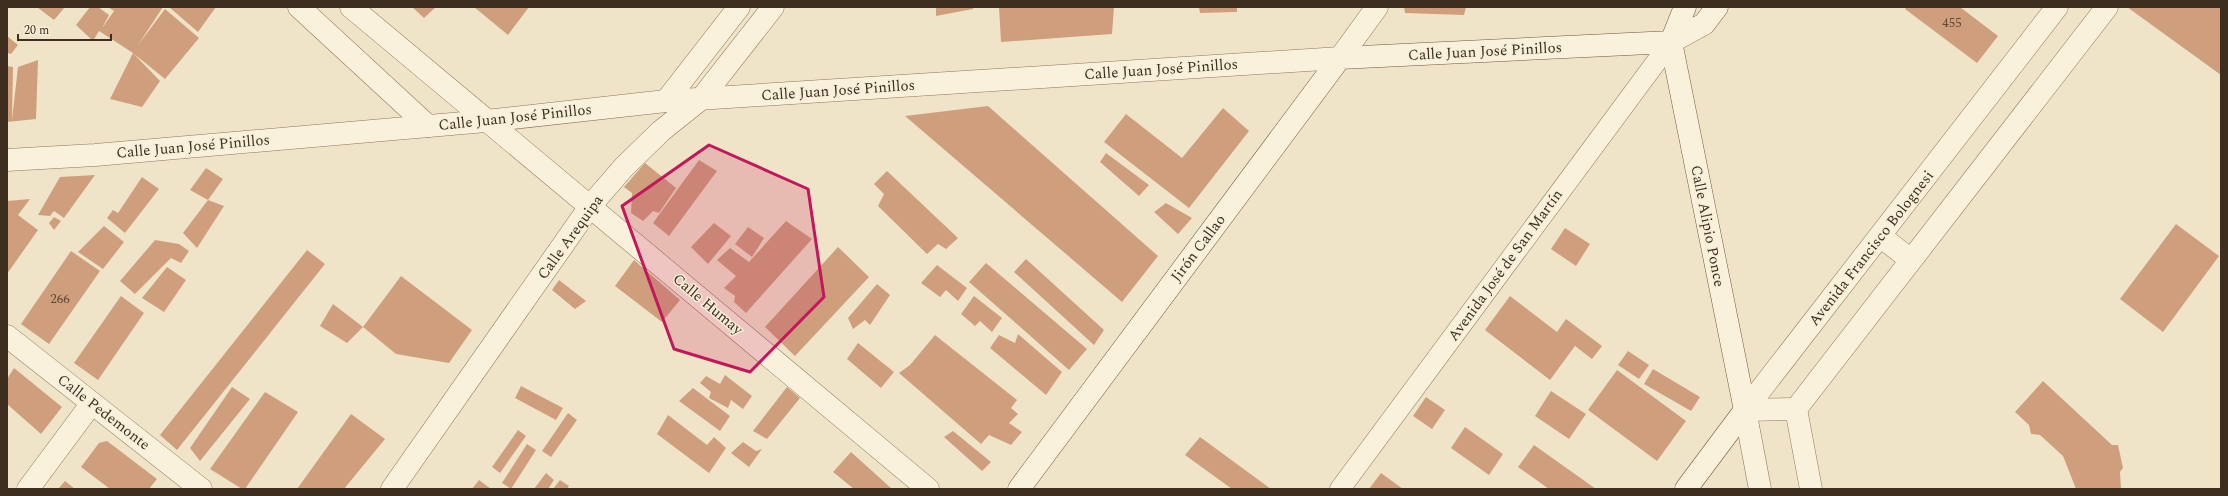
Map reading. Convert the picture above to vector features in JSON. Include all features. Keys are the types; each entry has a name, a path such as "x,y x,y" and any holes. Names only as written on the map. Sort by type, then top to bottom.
{"street":[{"path":"299,7 428,126"},
{"name":"Calle Humay","path":"352,7 486,121 591,206 928,489"},
{"path":"666,101 739,7"},
{"name":"Calle Arequipa","path":"392,489 591,206 624,167 661,131 701,99 773,7"},
{"name":"Jirón Callao","path":"1019,489 1377,7"},
{"name":"Avenida José de San Martín","path":"1340,489 1671,42 1685,7"},
{"name":"Avenida José de San Martín","path":"1671,42 1704,24 1717,7"},
{"name":"Avenida Francisco Bolognesi","path":"1686,489 1745,410 2057,7"},
{"path":"1812,489 1796,409 2107,7"},
{"name":"Calle Juan José Pinillos","path":"7,160 95,155 486,121 666,101 1340,58 1671,42"},
{"name":"Calle Alipio Ponce","path":"1671,42 1760,489"},
{"path":"1880,236 1911,260"},
{"name":"Calle Pedemonte","path":"7,336 201,489"},
{"path":"28,489 92,403"},
{"path":"1745,410 1796,409"}],"highlighted area":[{"path":"709,145 808,189 824,297 750,372 674,349 622,206"}],"building":[{"path":"37,7 65,7 54,20"},
{"path":"90,7 98,7 109,15 102,28 114,11 108,7 163,7 138,45 165,9 199,38 165,79 133,53 99,31 93,41 76,25"},
{"path":"169,7 216,7 198,32"},
{"path":"412,7 436,7 424,18"},
{"path":"474,7 529,7 508,35"},
{"path":"936,7 973,7 973,9 936,16"},
{"path":"999,7 1114,7 1112,34 1001,42"},
{"path":"1199,7 1237,7 1237,12 1200,13"},
{"path":"1404,7 1466,7 1464,15 1405,13"},
{"path":"1907,7 1960,7 1998,36 1977,63 1905,9"},
{"path":"2127,7 2221,7 2221,75"},
{"path":"7,36 18,45 11,54 7,53"},
{"path":"133,53 160,81 142,107 110,99"},
{"path":"38,60 36,119 7,122 7,66 13,67 12,120 18,67"},
{"path":"988,106 1158,256 1122,302 905,116"},
{"path":"1223,108 1249,131 1189,208 1104,142 1126,114 1182,158"},
{"path":"1106,153 1149,185 1139,196 1100,162"},
{"path":"699,160 717,171 669,236 653,223"},
{"path":"645,163 676,188 659,213 653,211 643,221 631,213 632,193 624,187"},
{"path":"206,168 223,179 208,200 190,190"},
{"path":"887,171 958,238 946,249 938,244 927,254 878,206 884,194 874,184"},
{"path":"95,175 64,218 54,211 50,216 38,215 60,177"},
{"path":"142,177 159,189 125,233 107,218 113,210 118,213"},
{"path":"30,199 18,215 38,230 7,274 7,201"},
{"path":"208,200 224,206 197,248 183,233"},
{"path":"1166,203 1192,218 1178,234 1154,212"},
{"path":"54,217 61,221 54,230 49,223"},
{"path":"786,221 812,239 746,313 734,302 735,296 724,288 736,276 717,260 730,248 749,262"},
{"path":"714,223 731,236 708,264 691,247"},
{"path":"2176,224 2219,256 2163,332 2120,299"},
{"path":"104,226 124,242 103,269 78,252"},
{"path":"748,227 764,238 752,257 735,244"},
{"path":"1565,228 1590,244 1576,266 1551,249"},
{"path":"155,240 179,244 189,251 181,263 171,258 135,294 120,281"},
{"path":"838,247 869,277 795,356 765,327"},
{"path":"307,250 325,264 177,450 160,435"},
{"path":"71,251 100,271 49,344 21,324"},
{"path":"1026,259 1104,330 1094,345 1014,272"},
{"path":"634,260 680,300 662,322 615,286"},
{"path":"986,263 1087,349 1069,370 969,282"},
{"path":"937,265 967,288 958,301 946,290 940,297 921,283"},
{"path":"167,267 186,280 164,312 142,298"},
{"path":"401,276 472,330 449,363 396,354 363,327"},
{"path":"559,280 586,301 575,309 552,290"},
{"path":"877,284 890,295 870,325 865,320 853,329 848,318"},
{"path":"121,296 144,313 98,380 74,363"},
{"path":"974,296 1002,318 992,332 980,321 975,326 961,314"},
{"path":"1510,296 1557,332 1566,319 1602,346 1592,359 1575,346 1550,380 1485,330"},
{"path":"333,304 363,327 347,343 320,326"},
{"path":"1018,334 1062,372 1046,395 990,348 999,335 1015,343"},
{"path":"935,335 1017,400 1011,408 1018,414 1009,423 1022,432 1011,445 989,435 981,444 899,373 910,365"},
{"path":"858,343 894,372 881,388 847,359"},
{"path":"1628,351 1649,365 1639,379 1618,365"},
{"path":"14,368 62,407 41,434 7,404 7,379"},
{"path":"1653,369 1700,397 1691,411 1644,384"},
{"path":"1617,370 1686,421 1657,461 1588,410"},
{"path":"725,375 752,396 743,409 731,400 728,408 709,398 711,392 700,383 706,376 720,384"},
{"path":"2043,381 2112,445 2118,445 2123,468 2120,472 2121,489 2076,489 2063,456 2040,435 2031,434 2029,425 2015,412"},
{"path":"521,386 563,408 556,420 515,398"},
{"path":"232,387 250,399 200,461 190,448"},
{"path":"787,387 800,398 767,439 753,431"},
{"path":"693,388 730,416 720,431 679,401"},
{"path":"1551,391 1586,414 1569,439 1535,416"},
{"path":"265,392 298,412 245,489 242,489 210,469"},
{"path":"1426,397 1445,410 1432,429 1413,416"},
{"path":"568,413 577,420 551,457 542,451"},
{"path":"351,414 385,439 344,489 297,489"},
{"path":"668,415 707,445 714,437 726,448 709,473 657,434"},
{"path":"1465,427 1503,454 1489,475 1451,448"},
{"path":"518,430 526,436 500,473 492,467"},
{"path":"953,431 991,462 982,471 944,437"},
{"path":"1200,437 1271,489 1232,489 1185,455"},
{"path":"107,441 157,479 149,489 110,489 81,467 99,443"},
{"path":"743,442 756,451 762,449 749,467 731,453"},
{"path":"527,444 536,450 511,489 502,483"},
{"path":"1534,445 1596,489 1549,489 1518,467"},
{"path":"851,452 892,489 854,489 833,472"},
{"path":"546,473 554,480 548,489 534,489"},
{"path":"1381,473 1403,489 1369,489"},
{"path":"479,480 491,489 472,489"},
{"path":"560,480 569,486 567,489 553,489"},
{"path":"65,481 75,489 58,489"}]}
